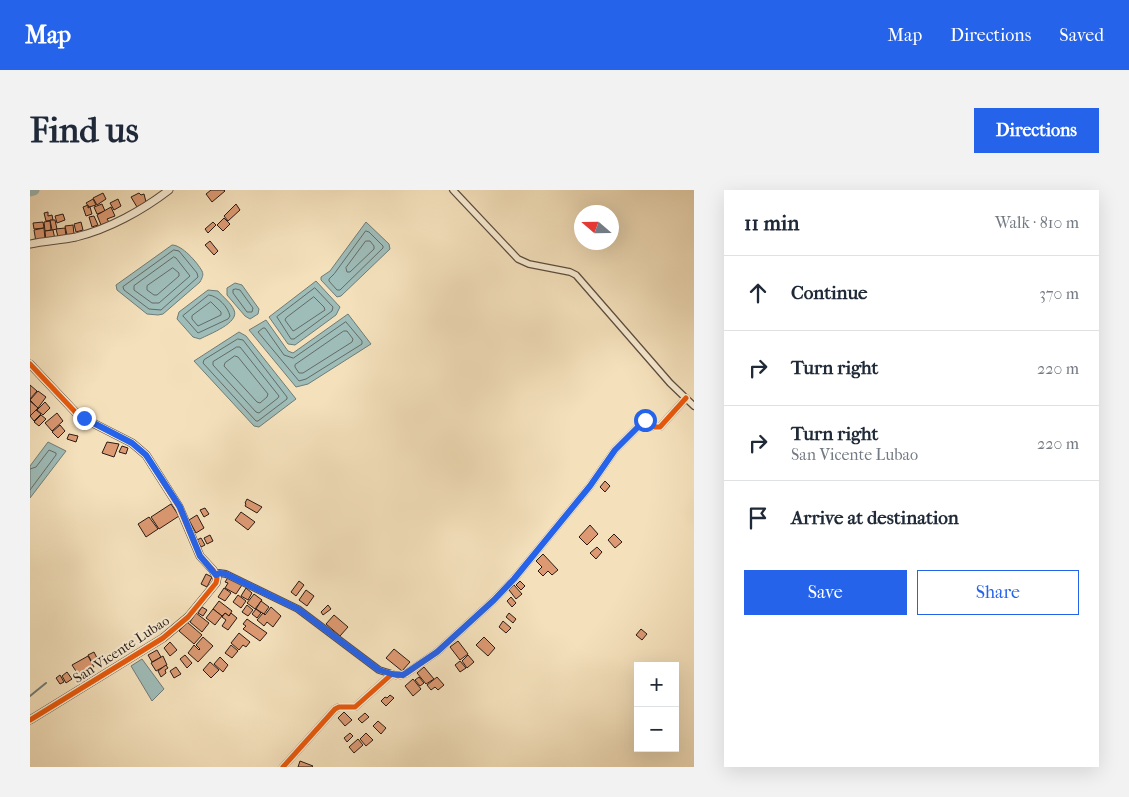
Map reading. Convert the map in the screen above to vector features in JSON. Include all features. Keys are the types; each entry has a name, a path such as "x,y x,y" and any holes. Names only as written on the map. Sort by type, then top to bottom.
{"street":[{"path":"30,244 77,236 108,225 127,216 169,190"},
{"path":"453,190 518,259 528,264 570,272 576,275 694,406"},
{"path":"30,364 79,416 132,443 146,455 180,507 200,556 216,575 220,573 226,574 288,603 379,670 398,676 407,673 430,657 494,600 514,579 590,486 615,450 645,420 655,427 660,427 686,398"},
{"name":"San Vicente Lubao","path":"30,720 163,638 188,617 216,583 216,575"},
{"path":"283,767 336,709 339,707 355,707 392,674"}],"water":[{"path":"366,222 389,244 390,249 341,296 337,297 321,280 321,277 330,271"},
{"path":"172,245 185,251 193,259 202,271 202,278 200,282 163,314 147,314 117,290 116,285"},
{"path":"316,281 340,307 336,315 295,345 288,344 269,317"},
{"path":"235,283 242,285 259,309 258,314 250,319 245,316 227,295 227,288"},
{"path":"208,290 218,291 231,305 235,315 228,324 200,339 193,337 177,319 179,312"},
{"path":"348,314 371,344 308,384 296,387 249,330 266,320 288,351 293,353"},
{"path":"239,332 246,336 296,399 259,427 254,426 194,361"},
{"path":"48,442 66,451 30,498 30,466"},
{"path":"142,659 164,689 152,701 131,666"}],"building":[{"path":"211,190 225,191 212,202 206,194"},
{"path":"103,193 106,199 97,205 93,198"},
{"path":"139,193 141,195 144,194 146,202 137,207 131,197"},
{"path":"93,199 96,205 89,207 86,203"},
{"path":"118,199 121,206 114,210 110,203"},
{"path":"102,204 105,211 97,214 94,207"},
{"path":"236,204 240,210 228,221 224,216"},
{"path":"88,205 92,214 86,216 83,207"},
{"path":"111,207 115,216 107,219 109,222 101,225 97,215"},
{"path":"48,212 48,216 52,215 53,220 46,221 44,213"},
{"path":"63,214 65,220 57,223 55,216"},
{"path":"94,216 98,225 92,227 89,217"},
{"path":"224,218 230,224 223,231 217,225"},
{"path":"50,220 55,220 57,229 52,230"},
{"path":"50,221 51,230 45,231 44,222"},
{"path":"43,222 44,228 34,229 33,223"},
{"path":"81,222 83,230 76,232 74,224"},
{"path":"213,222 216,225 208,233 205,229"},
{"path":"73,225 74,234 67,235 65,226"},
{"path":"44,228 45,239 36,242 34,230"},
{"path":"65,228 66,236 58,237 56,229"},
{"path":"53,230 55,239 46,241 45,231"},
{"path":"210,241 218,251 214,255 205,245"},
{"path":"30,385 37,391 30,399"},
{"path":"38,391 46,397 38,408 30,400"},
{"path":"30,401 38,408 30,416"},
{"path":"45,402 50,408 43,415 37,410"},
{"path":"36,410 41,414 34,421 30,416"},
{"path":"57,413 63,421 52,431 45,423"},
{"path":"41,415 46,419 39,426 34,422"},
{"path":"60,425 65,431 58,438 52,432"},
{"path":"69,434 78,436 76,442 67,439"},
{"path":"107,442 119,444 114,457 102,453"},
{"path":"122,446 128,448 126,454 119,452"},
{"path":"605,481 610,486 605,492 600,487"},
{"path":"247,499 262,507 257,513 245,506"},
{"path":"171,504 179,516 159,529 151,517"},
{"path":"205,508 209,514 204,517 200,510"},
{"path":"241,512 255,522 248,530 235,520"},
{"path":"197,515 204,528 196,533 189,520"},
{"path":"149,517 158,529 146,537 138,524"},
{"path":"590,525 598,534 587,545 579,537"},
{"path":"614,534 622,542 615,548 608,540"},
{"path":"210,535 213,541 207,544 204,538"},
{"path":"201,538 205,545 201,547 197,540"},
{"path":"597,547 602,552 596,559 590,553"},
{"path":"543,554 558,570 552,575 548,571 543,576 538,571 542,567 536,561"},
{"path":"206,574 212,577 207,587 201,584"},
{"path":"229,576 242,585 236,594 225,588 228,583 225,582"},
{"path":"299,581 304,585 296,596 291,592"},
{"path":"520,581 525,586 521,590 516,585"},
{"path":"514,585 522,594 516,599 509,590"},
{"path":"224,588 231,593 225,601 218,597"},
{"path":"246,588 252,593 248,600 241,596"},
{"path":"306,590 314,596 307,606 299,600"},
{"path":"254,594 262,600 255,609 247,603"},
{"path":"238,595 246,601 241,608 233,602"},
{"path":"511,597 516,603 512,607 507,601"},
{"path":"219,601 232,611 229,616 225,613 222,616 213,609"},
{"path":"261,601 269,607 264,614 256,609"},
{"path":"247,605 253,610 248,616 242,612"},
{"path":"328,605 331,609 323,615 321,612"},
{"path":"202,607 207,610 203,616 198,613"},
{"path":"271,607 281,616 273,627 267,622 264,626 257,620 263,613 265,615"},
{"path":"213,609 222,616 215,625 206,618"},
{"path":"256,609 261,613 257,618 252,614"},
{"path":"196,613 209,623 202,632 190,622"},
{"path":"225,613 229,616 231,613 237,618 228,630 222,626 226,620 222,617"},
{"path":"509,613 516,619 513,623 506,617"},
{"path":"334,615 348,627 340,636 326,624"},
{"path":"247,619 267,633 260,641 243,629 246,626 243,624"},
{"path":"503,621 511,628 506,633 499,627"},
{"path":"187,622 202,635 194,644 179,631"},
{"path":"641,629 647,634 642,640 636,635"},
{"path":"239,633 250,642 246,647 243,645 239,650 231,643"},
{"path":"203,637 213,646 198,662 188,653 194,645 200,649 196,645"},
{"path":"484,637 495,648 488,656 476,645"},
{"path":"458,641 468,654 460,660 450,647"},
{"path":"170,642 177,650 170,656 164,648"},
{"path":"231,645 238,651 232,658 225,653"},
{"path":"394,649 410,662 402,671 386,658"},
{"path":"157,650 161,657 152,662 148,655"},
{"path":"94,652 97,658 92,662 88,655"},
{"path":"185,655 192,663 187,668 180,659"},
{"path":"468,655 474,662 467,668 462,661"},
{"path":"88,656 94,667 79,676 72,665"},
{"path":"163,656 167,665 156,671 151,663"},
{"path":"220,657 228,665 223,672 214,664"},
{"path":"460,661 466,668 460,672 455,665"},
{"path":"210,662 219,670 211,678 203,670"},
{"path":"166,665 168,668 165,670 166,673 161,677 158,671"},
{"path":"176,667 181,674 174,678 170,671"},
{"path":"424,667 434,679 426,684 417,673"},
{"path":"67,672 72,679 66,683 62,676"},
{"path":"60,675 64,682 60,684 56,678"},
{"path":"419,677 424,683 420,686 415,680"},
{"path":"437,677 444,685 438,690 435,687 431,690 427,685"},
{"path":"413,679 421,689 413,696 405,686"},
{"path":"390,695 394,698 386,706 381,701"},
{"path":"344,712 352,720 345,726 338,718"},
{"path":"365,713 369,717 362,723 358,719"},
{"path":"378,721 386,728 381,734 373,726"},
{"path":"350,733 353,736 347,742 344,738"},
{"path":"366,733 373,740 366,746 360,739"},
{"path":"358,739 363,745 354,753 349,747"},
{"path":"300,761 313,766 298,767"}],"waterway":[{"path":"30,191 34,190"},
{"path":"30,696 46,683"}],"cycle path":[{"path":"30,364 79,416 132,443 146,455 179,507 200,556 213,570 217,578 216,583 188,617 163,638 30,720"},
{"path":"283,767 335,709 339,707 355,707 392,674 398,676 407,673 437,652 494,600 514,579 590,486 615,450 645,420 655,427 660,427 686,398"}],"route":[{"path":"84,418 132,443 146,455 180,507 200,556 216,575 220,573 226,574 288,603 379,670 398,676 407,673 437,652 494,600 514,579 590,486 615,450 645,420"}]}
